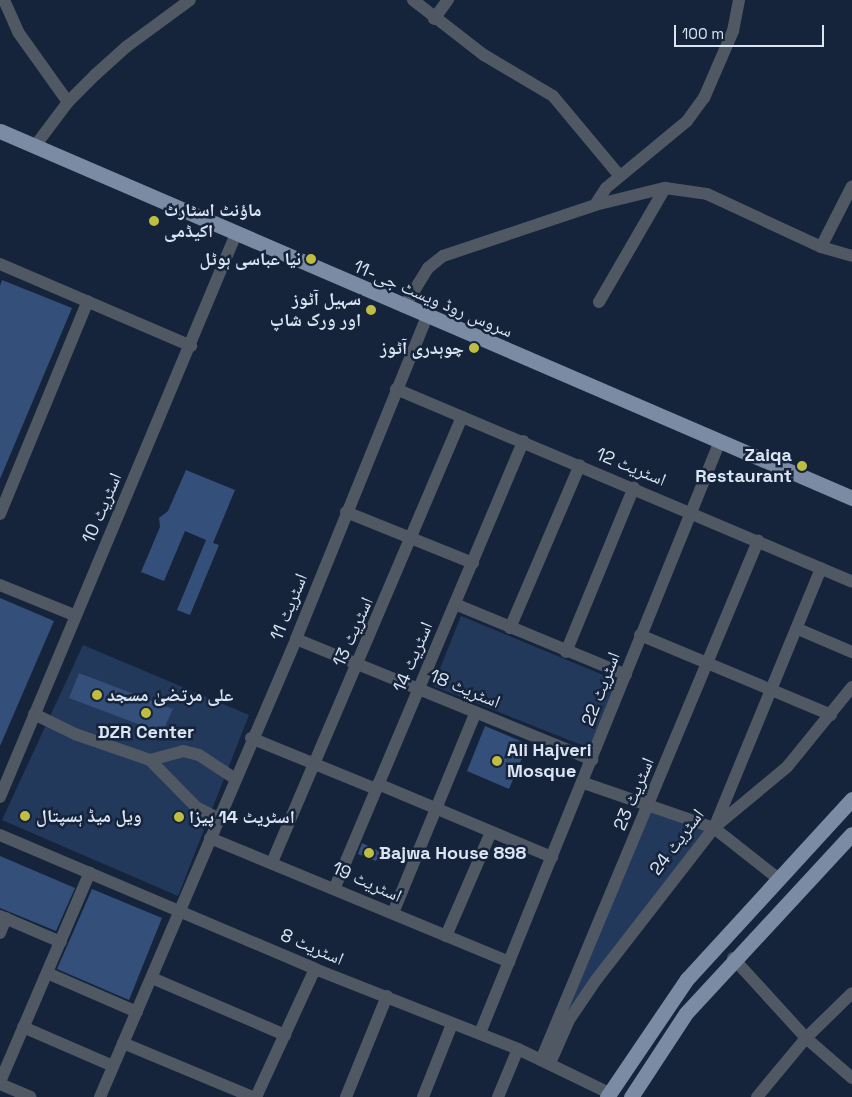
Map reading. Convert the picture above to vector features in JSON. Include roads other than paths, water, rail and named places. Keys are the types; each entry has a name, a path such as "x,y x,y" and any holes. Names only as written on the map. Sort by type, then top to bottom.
{"main road":[{"name":"سروس روڈ ویسٹ جی-11","path":"0,131 404,308 852,498"},
{"path":"608,1095 656,1021 717,944 780,880 852,799"},
{"path":"632,1097 686,1013 733,958 852,834"},
{"path":"717,944 733,958"}],"street":[{"path":"4,0 18,32 68,102"},
{"path":"35,146 68,102 126,46 190,0"},
{"path":"412,0 434,19 553,96 620,176"},
{"path":"434,19 448,0"},
{"path":"596,205 620,176 687,122 704,98 733,30 739,0"},
{"path":"821,247 852,186"},
{"path":"599,302 665,188"},
{"path":"404,308 428,268 443,256 596,205 665,188 707,194 821,247 852,256"},
{"name":"اسٹریٹ 10","path":"0,797 74,615 191,346 236,234"},
{"path":"0,264 191,346"},
{"path":"0,514 88,301"},
{"name":"اسٹریٹ 11","path":"100,1097 182,909 251,738 296,639 396,389 428,317"},
{"name":"اسٹریٹ 12","path":"396,389 690,510 852,582"},
{"name":"اسٹریٹ 13","path":"273,860 413,538 462,417"},
{"name":"اسٹریٹ 14","path":"335,886 473,564 523,441"},
{"name":"اسٹریٹ 22","path":"480,1033 584,783 640,635 720,441"},
{"path":"510,628 580,465"},
{"path":"566,652 634,487"},
{"path":"346,512 473,564"},
{"name":"اسٹریٹ 23","path":"545,1062 649,803 758,541"},
{"name":"اسٹریٹ 24","path":"545,1062 569,1020 596,980 714,828 770,691 798,629 821,568"},
{"path":"0,585 74,615"},
{"path":"455,604 566,652 626,675"},
{"path":"798,629 852,652"},
{"path":"640,635 830,715"},
{"name":"اسٹریٹ 18","path":"296,639 592,760"},
{"path":"714,828 787,767 851,689"},
{"path":"393,913 476,712"},
{"path":"34,714 75,734 150,760 196,807 218,818"},
{"path":"251,738 437,809 552,857"},
{"path":"150,760 183,751 199,755 234,778"},
{"path":"584,783 649,803 714,828 780,880"},
{"path":"446,936 491,832"},
{"name":"اسٹریٹ 8","path":"0,835 182,909 315,969 518,1049 608,1095"},
{"name":"اسٹریٹ 19","path":"210,838 273,860 509,962"},
{"path":"30,1097 0,1083 90,872"},
{"path":"0,932 3,917 61,942"},
{"path":"733,958 806,1038 852,1078"},
{"path":"123,1043 254,1097 315,969"},
{"path":"47,973 137,1012"},
{"path":"152,978 285,1035"},
{"path":"757,1097 806,1038 852,993"},
{"path":"346,1097 387,996"},
{"path":"423,1097 452,1024"},
{"path":"23,1027 113,1066"},
{"path":"498,1097 518,1049"}],"place":[{"name":"ماؤنٹ اسٹارٹ اکیڈمی","path":"154,221"},
{"name":"نیا عباسی ہوٹل","path":"311,259"},
{"name":"سہیل آٹوز اور ورک شاپ","path":"371,310"},
{"name":"چوہدری آٹوز","path":"474,348"},
{"name":"Zaiqa Restaurant","path":"802,466"},
{"name":"علی مرتضیٰ مسجد","path":"97,695"},
{"name":"DZR Center","path":"146,713"},
{"name":"Ali Hajveri Mosque","path":"497,761"},
{"name":"ویل میڈ ہسپتال","path":"25,816"},
{"name":"اسٹریٹ 14 پیزا","path":"179,817"},
{"name":"Bajwa House 898","path":"369,853"}]}
